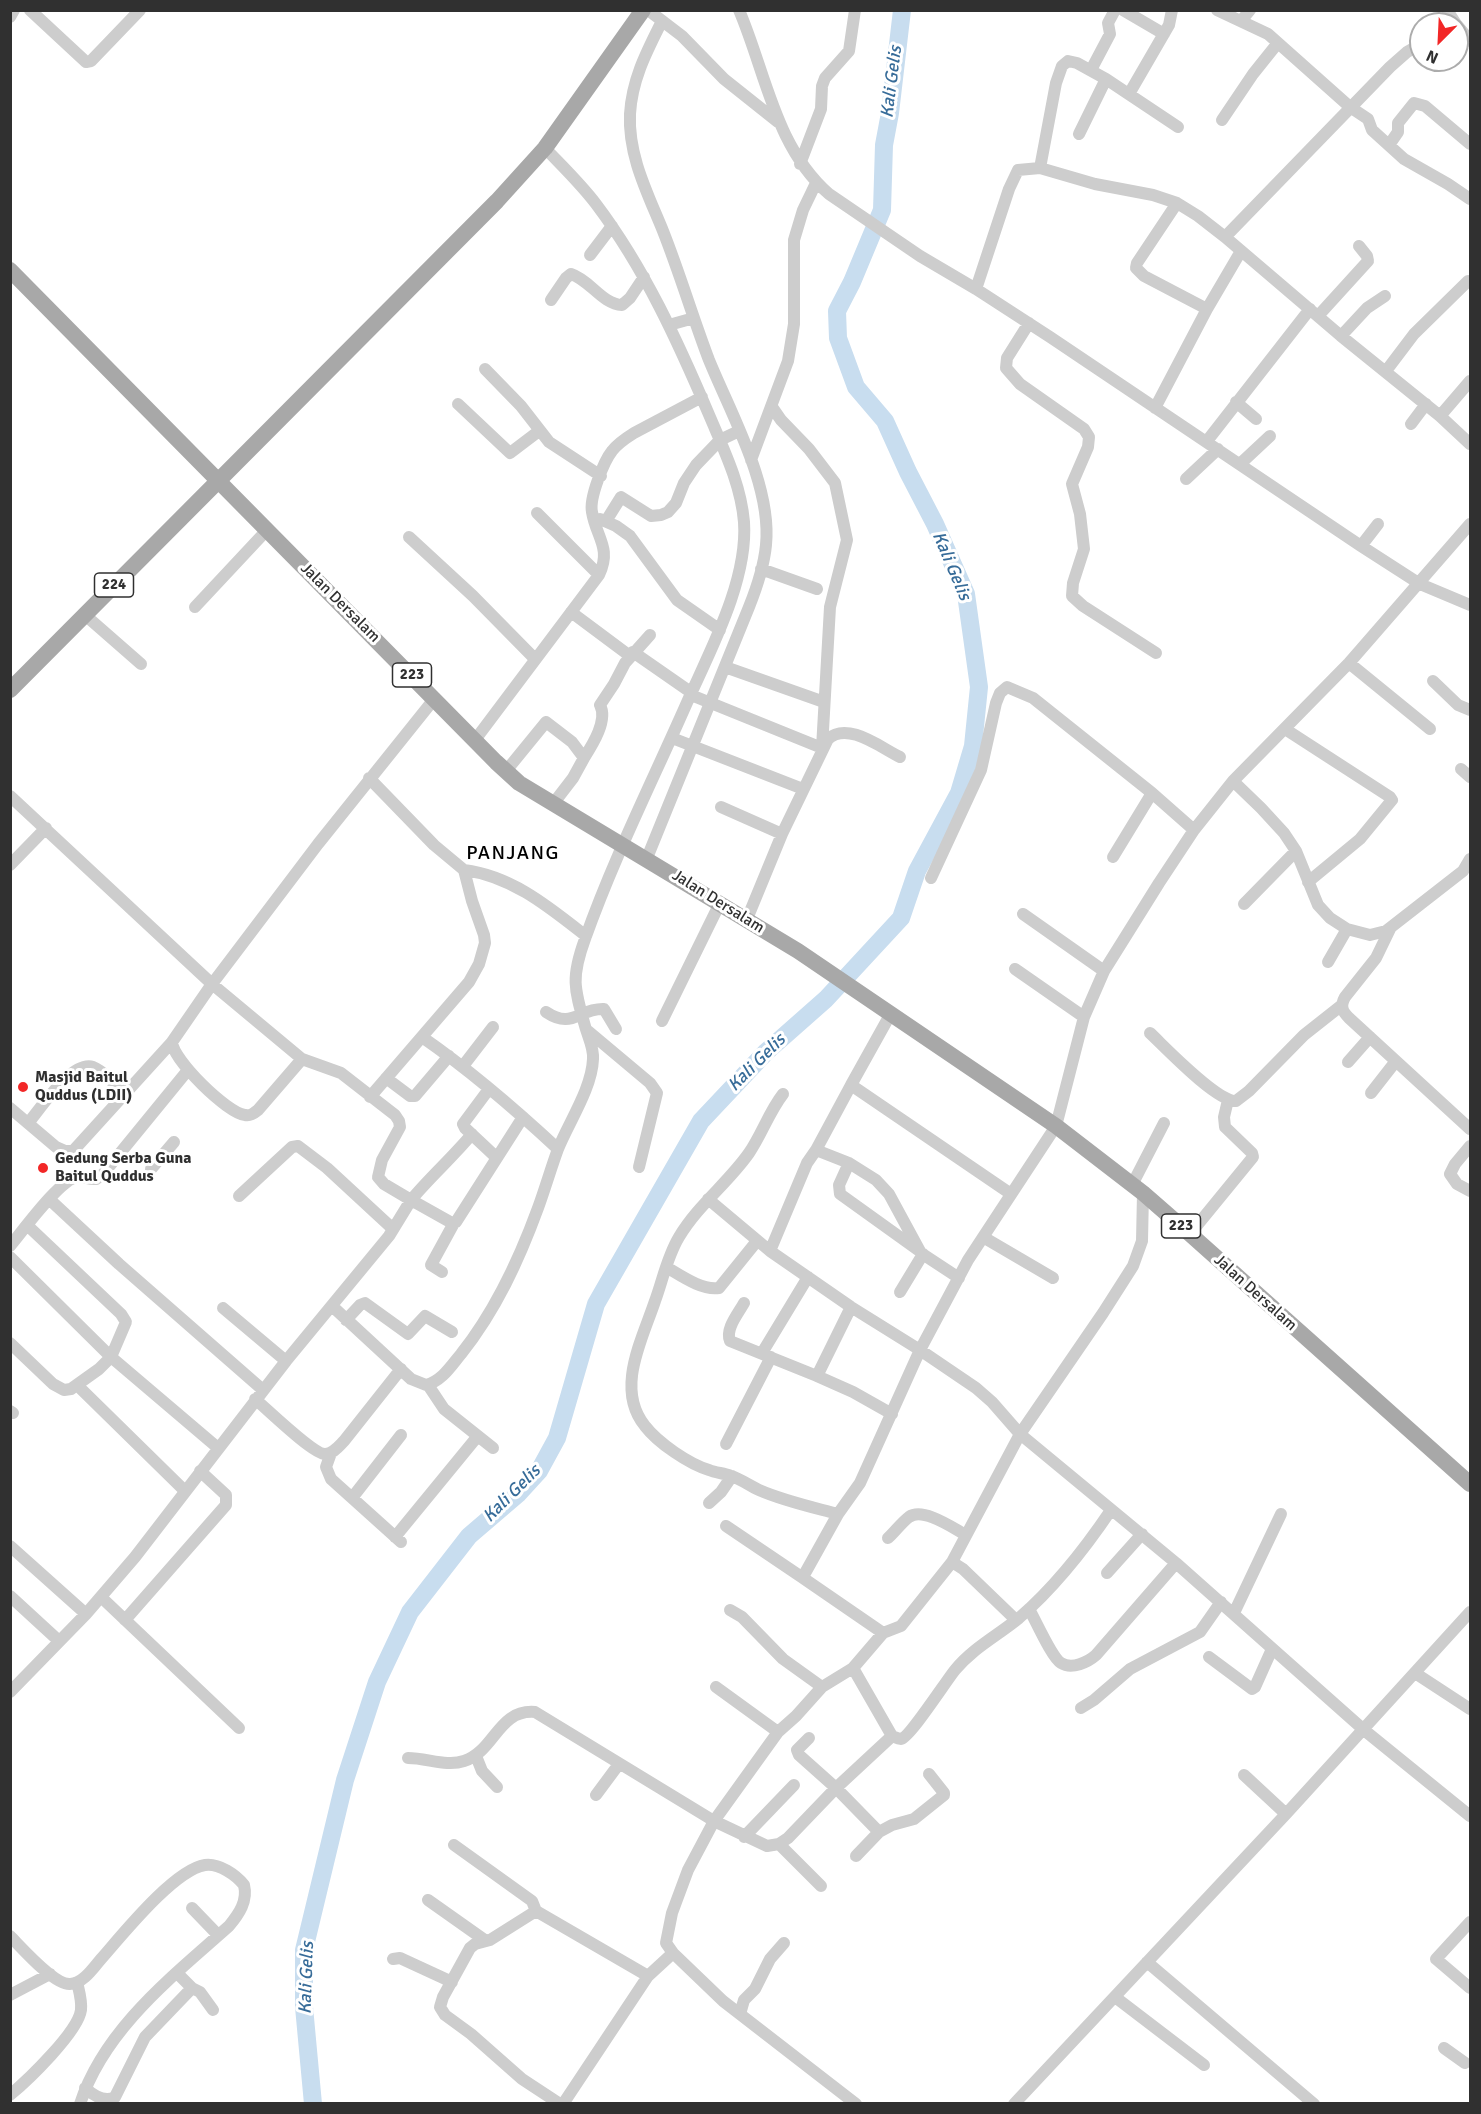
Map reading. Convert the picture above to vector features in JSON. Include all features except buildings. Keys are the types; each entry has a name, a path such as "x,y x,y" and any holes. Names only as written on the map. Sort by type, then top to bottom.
{"main road":[{"path":"217,480 433,267 545,148 644,10"},
{"name":"Jalan Dersalam","path":"10,270 506,771 532,792 645,857 798,951 1056,1126 1190,1234 1470,1484"},
{"name":"224","path":"10,690 217,480"}],"street":[{"path":"10,17 14,10"},
{"path":"30,10 86,62 91,61 140,10"},
{"path":"648,10 682,36 724,79 779,123"},
{"path":"739,10 779,123 800,164 816,183 864,219 976,288 1218,448 1360,546 1420,584 1470,605"},
{"path":"800,164 821,109 822,86 825,78 849,51 855,10"},
{"path":"1091,70 1110,34 1108,23 1115,10"},
{"path":"1123,10 1164,34"},
{"path":"1129,94 1169,25 1172,10"},
{"path":"1217,10 1263,31 1350,107 1368,119 1372,130 1408,162 1470,199"},
{"path":"1241,21 1250,10"},
{"path":"332,1306 417,1382 428,1384 440,1379 488,1319 500,1298 538,1209 558,1149 585,1090 592,1066 593,1055 574,981 586,936 623,845 683,742 710,704 753,597 761,571 766,544 765,514 758,481 689,319 668,244 635,161 630,131 634,83 641,62 662,21"},
{"path":"1222,120 1253,74 1277,44"},
{"path":"1225,237 1350,107 1409,51"},
{"path":"1040,168 1056,82 1062,66 1068,61 1091,70 1178,127"},
{"path":"1079,134 1106,79"},
{"path":"1389,145 1398,132 1398,123 1414,103 1425,106 1470,144"},
{"path":"545,148 595,202 644,276 669,325 721,440 736,483 742,509 744,525 739,566 720,630 691,694 683,742 645,857"},
{"path":"976,288 1009,189 1018,170 1040,168 1095,184 1153,195 1177,203 1225,237 1341,336 1426,404 1470,444"},
{"path":"751,460 786,367 792,335 793,257 796,229 816,183"},
{"path":"1177,203 1137,263 1136,268 1144,276 1207,309"},
{"path":"590,255 612,226"},
{"path":"1207,441 1236,402 1314,313 1368,261 1359,246"},
{"path":"1155,408 1207,309 1241,251"},
{"path":"551,300 571,274 608,301 622,304 630,298 644,276"},
{"path":"1386,371 1414,334 1469,281"},
{"path":"1341,336 1367,308 1385,296"},
{"path":"669,325 689,319"},
{"path":"1029,323 1007,358 1006,368 1026,388 1084,429 1089,436 1086,451 1072,484 1084,541 1084,554 1073,583 1072,596 1083,606 1156,652"},
{"path":"485,369 521,406 539,431 555,447 601,476"},
{"path":"1440,416 1470,381"},
{"path":"475,740 598,575 604,560 604,552 593,515 592,503 608,458 623,440 702,397"},
{"path":"1236,402 1256,418"},
{"path":"458,404 510,453 539,431"},
{"path":"1411,424 1426,404"},
{"path":"772,407 781,420 810,449 835,483 847,540 830,607 822,748"},
{"path":"606,521 621,497 651,516 661,516 668,512 676,502 690,473 721,440 737,432"},
{"path":"1240,464 1270,436"},
{"path":"1186,479 1218,448"},
{"path":"537,513 598,575"},
{"path":"593,515 616,526 633,539 643,556 677,600 720,630"},
{"path":"1360,546 1378,524"},
{"path":"803,1578 838,1514 860,1483 920,1350 959,1278 983,1237 1056,1126 1084,1017 1104,971 1194,830 1233,781 1349,663 1470,525"},
{"path":"195,607 267,530"},
{"path":"409,537 535,658"},
{"path":"739,566 817,589"},
{"path":"571,612 691,694 710,704 822,748"},
{"path":"85,615 141,664"},
{"path":"553,804 573,778 595,738 603,710 600,705 632,654 650,635"},
{"path":"1349,663 1430,729"},
{"path":"725,667 824,702"},
{"path":"1433,681 1458,705 1470,710"},
{"path":"931,878 981,770 996,703 1000,693 1007,687 1033,698 1152,793 1194,830"},
{"path":"10,1108 56,1147 64,1151 73,1151 172,1042 212,984 369,778 435,698"},
{"path":"506,771 546,722 577,747 584,758"},
{"path":"1285,729 1392,800 1360,839 1308,882"},
{"path":"747,920 782,834 822,748 831,735 848,733 900,757"},
{"path":"683,742 803,789"},
{"path":"369,778 434,844 464,870 498,878 528,893 586,936"},
{"path":"1233,781 1274,820 1296,851 1318,905 1330,918 1347,929 1370,935 1391,927 1463,871 1470,859"},
{"path":"1113,857 1152,793"},
{"path":"10,796 212,984 302,1059 341,1072 392,1113 400,1123 394,1141 379,1168 378,1177 384,1184 449,1223 454,1223"},
{"path":"722,807 782,834"},
{"path":"10,865 46,828"},
{"path":"1244,904 1296,851"},
{"path":"370,1096 469,982 483,955 484,934 464,870"},
{"path":"662,1021 720,903"},
{"path":"1023,914 1104,971"},
{"path":"1150,1033 1210,1088 1228,1100 1236,1101 1304,1035 1342,1005 1345,997 1376,958 1391,927"},
{"path":"1328,962 1347,929"},
{"path":"1015,969 1084,1017"},
{"path":"1342,1005 1346,1014 1470,1129"},
{"path":"546,1012 562,1020 569,1020 582,1013 604,1010 616,1029"},
{"path":"770,1251 807,1163 890,1015"},
{"path":"463,1066 493,1027"},
{"path":"587,1030 650,1083 657,1093 639,1167"},
{"path":"422,1037 463,1066 558,1149"},
{"path":"1347,1062 1371,1037"},
{"path":"172,1042 175,1052 188,1070 235,1111 247,1115 258,1110 302,1059"},
{"path":"386,1078 410,1096 415,1096 449,1056"},
{"path":"1371,1093 1396,1060"},
{"path":"29,1122 70,1074 82,1066 93,1067 125,1095"},
{"path":"10,1246 49,1199 74,1178 94,1180 102,1176 188,1070"},
{"path":"851,1085 1011,1194"},
{"path":"489,1089 463,1124 497,1158"},
{"path":"783,1094 747,1155 708,1199 679,1238 640,1339 632,1378 632,1397 637,1414 646,1427 659,1440 687,1459 707,1470 732,1476 760,1491 838,1514"},
{"path":"1190,1234 1253,1157 1252,1153 1225,1127 1224,1117 1228,1100"},
{"path":"442,1272 431,1265 454,1223 523,1117"},
{"path":"855,2103 723,2001 673,1953 666,1943 681,1887 714,1821 778,1732 822,1687 853,1668 883,1634 901,1626 952,1562 1020,1434 1133,1266 1142,1241 1137,1189 1164,1123"},
{"path":"10,1692 86,1614 135,1557 259,1395 393,1229 411,1200 472,1134"},
{"path":"151,1169 174,1142"},
{"path":"239,1196 292,1146 298,1146 327,1168 393,1229"},
{"path":"1470,1146 1450,1174 1457,1184 1470,1191"},
{"path":"816,1150 849,1162 876,1180 889,1194 922,1253"},
{"path":"849,1162 839,1185 840,1196 959,1278"},
{"path":"49,1199 259,1395 310,1446 321,1453 331,1453"},
{"path":"708,1199 770,1251 851,1307 920,1350 992,1402 1020,1434 1143,1534 1364,1730 1470,1816"},
{"path":"10,1343 60,1389 66,1390 78,1386 99,1370 111,1357 126,1325 126,1320 28,1226"},
{"path":"983,1237 1053,1278"},
{"path":"666,1267 700,1285 716,1289 757,1241"},
{"path":"900,1292 922,1253"},
{"path":"10,1257 111,1357 218,1449"},
{"path":"726,1444 766,1355 808,1277"},
{"path":"346,1320 360,1305 365,1303 408,1334 425,1316 452,1332"},
{"path":"744,1303 729,1329 728,1338 733,1342 853,1392 892,1414"},
{"path":"817,1376 851,1307"},
{"path":"224,1308 286,1361"},
{"path":"401,1369 344,1441 331,1453 326,1465 327,1472 335,1483 398,1540 477,1437"},
{"path":"428,1384 444,1409 493,1448"},
{"path":"78,1386 185,1491"},
{"path":"352,1498 401,1435"},
{"path":"125,1620 226,1504 228,1500 224,1492 200,1471"},
{"path":"709,1503 721,1492 732,1476"},
{"path":"853,1668 892,1736 898,1739 906,1736 938,1691 967,1657 1029,1609 1073,1563 1111,1510"},
{"path":"1233,1613 1281,1514"},
{"path":"888,1538 908,1518 917,1515 938,1520 966,1535"},
{"path":"726,1526 883,1634"},
{"path":"1107,1573 1143,1534"},
{"path":"10,1546 86,1614"},
{"path":"952,1562 963,1569 1016,1620"},
{"path":"1029,1609 1058,1661 1069,1666 1083,1664 1096,1655 1176,1563"},
{"path":"10,1596 59,1641"},
{"path":"101,1597 239,1728"},
{"path":"1081,1708 1094,1700 1130,1669 1200,1632 1221,1602"},
{"path":"730,1610 742,1617 783,1659 822,1687"},
{"path":"1014,2103 1286,1814 1470,1612"},
{"path":"1209,1657 1252,1689 1255,1688 1272,1649"},
{"path":"1415,1673 1470,1709"},
{"path":"716,1687 778,1732"},
{"path":"408,1758 451,1763 463,1762 476,1756 508,1719 527,1712 543,1716 714,1821 767,1846 779,1844 892,1736"},
{"path":"808,1738 796,1752 836,1788 879,1832"},
{"path":"476,1756 482,1771 497,1787"},
{"path":"596,1796 619,1764"},
{"path":"856,1856 879,1832 914,1819 944,1795 929,1774"},
{"path":"1244,1775 1286,1814"},
{"path":"744,1837 794,1785"},
{"path":"779,1844 821,1886"},
{"path":"454,1845 532,1901 536,1911 648,1976"},
{"path":"10,1936 51,1974 64,1983 76,1982 92,1969 140,1915 193,1868 212,1864 236,1877 245,1888 244,1902 240,1910 218,1935 141,2008 119,2033 100,2060 80,2103"},
{"path":"428,1900 486,1941"},
{"path":"192,1908 218,1935"},
{"path":"536,1911 470,1948 440,2003 440,2007 445,2015 471,2034 522,2079 561,2103 648,1976 673,1953"},
{"path":"1470,1922 1436,1959 1470,1988"},
{"path":"740,2014 744,2000 754,1989 770,1959 784,1943"},
{"path":"393,1959 400,1958 452,1982"},
{"path":"1147,1962 1314,2103"},
{"path":"177,1973 192,1988 200,1992 213,2010"},
{"path":"10,1995 51,1974"},
{"path":"10,2096 40,2069 77,2022 81,2007 76,1982"},
{"path":"85,2088 92,2094 105,2099 113,2099 145,2037 192,1988"},
{"path":"1114,1997 1204,2065"},
{"path":"1444,2048 1467,2061"}],"waterway":[{"name":"Kali Gelis","path":"313,2104 304,2007 304,1950 345,1780 377,1682 410,1612 469,1536 518,1494 539,1471 557,1438 596,1304 701,1121 766,1052 826,999 901,918 917,871 959,793 973,746 979,687 966,594 885,421 856,387 838,338 837,311 852,282 882,210 884,145 902,10"}],"place":[{"name":"Masjid Baitul Quddus (LDII)","path":"23,1087"},
{"name":"Gedung Serba Guna Baitul Quddus","path":"43,1168"}],"district":[{"name":"PANJANG","path":"513,854"}]}
